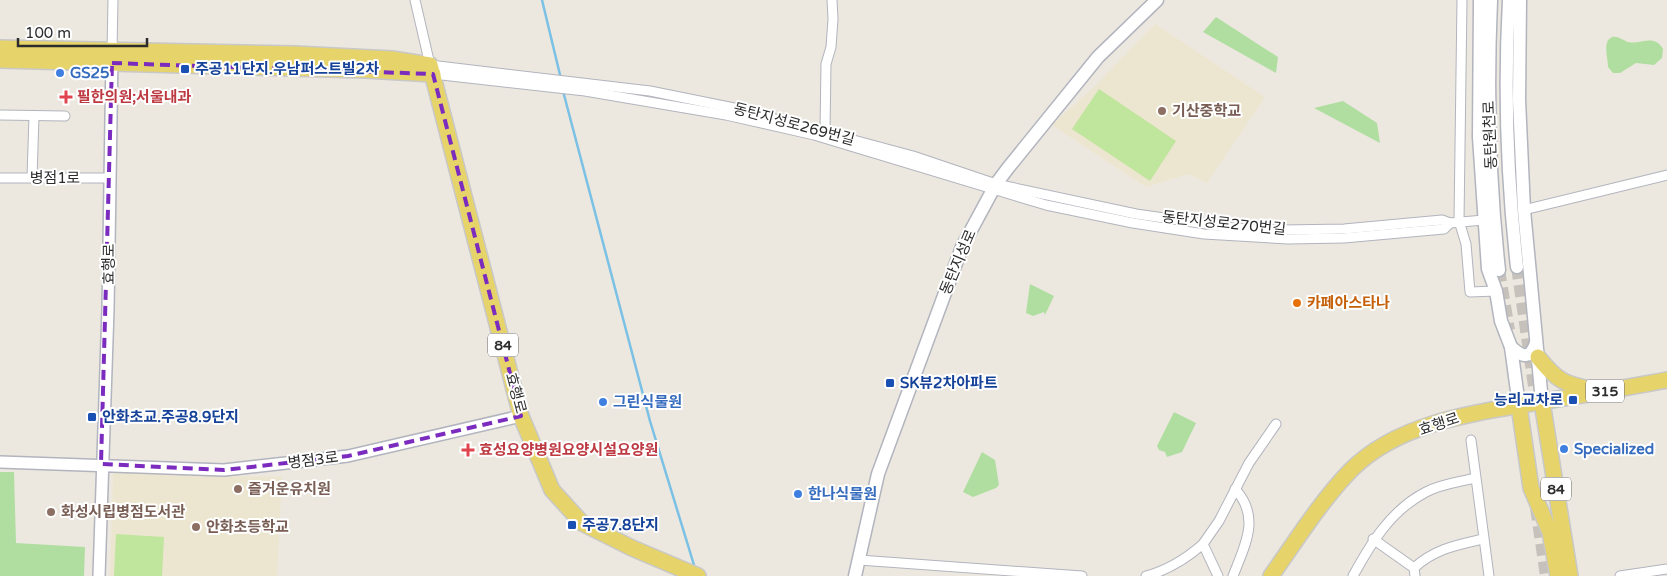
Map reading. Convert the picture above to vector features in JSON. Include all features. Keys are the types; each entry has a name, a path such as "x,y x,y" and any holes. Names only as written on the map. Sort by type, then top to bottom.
{"main road":[{"name":"동탄지성로","path":"855,576 878,474 962,247 994,187 1098,57 1157,0"},
{"path":"1480,0 1479,137 1488,269 1511,347 1519,406"},
{"name":"동탄원천로","path":"1491,0 1489,134 1492,209 1500,270"},
{"name":"동탄원천로","path":"1509,0 1507,135 1510,209 1517,267"},
{"path":"1520,0 1519,100 1524,210 1542,402"},
{"path":"0,48 112,57"},
{"path":"0,60 295,54 392,59 432,70"},
{"name":"효행로","path":"432,70 521,416 552,490 582,523 698,576"},
{"path":"1511,347 1523,356 1528,356 1537,350"},
{"path":"1537,350 1560,380 1567,384 1603,391"},
{"name":"효행로","path":"1271,576 1317,512 1352,470 1378,449 1402,435 1464,415 1667,380"},
{"name":"84","path":"1542,402 1570,576"},
{"name":"84","path":"1519,406 1531,488 1550,532 1558,576"}],"street":[{"name":"효행로","path":"101,464 108,309 113,0"},
{"path":"415,0 432,70 586,87 726,115 814,135 1064,209 1204,234 1288,239 1344,238 1444,228 1454,222 1484,220"},
{"path":"825,131 826,64 831,47 832,0"},
{"path":"1462,0 1454,222 1466,244 1470,292 1496,291"},
{"name":"동탄지성로269번길","path":"586,87 650,91 734,108 913,156 994,187"},
{"path":"0,115 65,116"},
{"path":"32,178 34,116"},
{"path":"1524,210 1667,175"},
{"name":"병점1로","path":"0,178 109,178"},
{"name":"병점3로","path":"0,462 101,464 224,470 348,456 521,416"},
{"path":"1146,576 1164,571 1190,555 1203,544 1219,522 1249,463 1276,424"},
{"path":"1471,440 1488,576"},
{"path":"99,576 101,464"},
{"path":"1353,576 1373,539 1402,509 1427,491 1475,478"},
{"path":"1233,576 1249,527 1249,512 1245,500 1235,489"},
{"path":"1373,539 1414,572 1426,556 1438,550 1483,539"},
{"path":"1203,544 1218,576"},
{"path":"858,560 1082,576"},
{"path":"1620,576 1667,569"}],"highlighted area":[{"path":"112,63 433,74 521,416 348,456 224,470 101,464"}],"shaded area":[{"name":"기산중학교","path":"1155,24 1265,97 1207,183 1189,174 1146,187 1052,125 1094,87"},
{"name":"안화초등학교","path":"113,473 282,477 277,576 110,576"}],"green space":[{"path":"1216,17 1278,57 1276,73 1203,32"},
{"path":"1612,37 1633,43 1656,42 1663,49 1662,58 1654,65 1636,63 1620,73 1613,73 1608,67 1606,50 1608,40"},
{"path":"1099,89 1176,141 1150,181 1072,129"},
{"path":"1343,101 1377,123 1380,143 1314,108"},
{"path":"1030,284 1054,296 1045,315 1044,312 1033,316 1026,313"},
{"path":"1174,412 1196,423 1182,452 1167,457 1165,452 1159,450 1157,446"},
{"path":"982,452 995,460 999,485 973,497 963,492"},
{"path":"0,472 14,472 16,543 85,547 84,576 0,576"},
{"path":"116,534 164,537 162,576 114,576"}],"waterway":[{"path":"542,0 561,79"},
{"path":"563,91 650,421 694,565"}],"tunnel":[{"path":"1517,267 1536,400"},
{"path":"1499,270 1509,330"},
{"path":"1536,508 1546,576"}],"place":[{"name":"주공11단지.우남퍼스트빌2차","path":"185,69"},
{"name":"GS25","path":"60,73"},
{"name":"필한의원;서울내과","path":"66,97"},
{"name":"기산중학교","path":"1162,111"},
{"name":"카페아스타나","path":"1297,303"},
{"name":"SK뷰2차아파트","path":"890,383"},
{"name":"능리교차로","path":"1573,400"},
{"name":"그린식물원","path":"603,402"},
{"name":"안화초교.주공8.9단지","path":"92,417"},
{"name":"Specialized","path":"1564,449"},
{"name":"효성요양병원요양시설요양원","path":"468,450"},
{"name":"즐거운유치원","path":"238,489"},
{"name":"한나식물원","path":"798,494"},
{"name":"화성시립병점도서관","path":"51,512"},
{"name":"주공7.8단지","path":"572,525"},
{"name":"안화초등학교","path":"196,527"}]}
